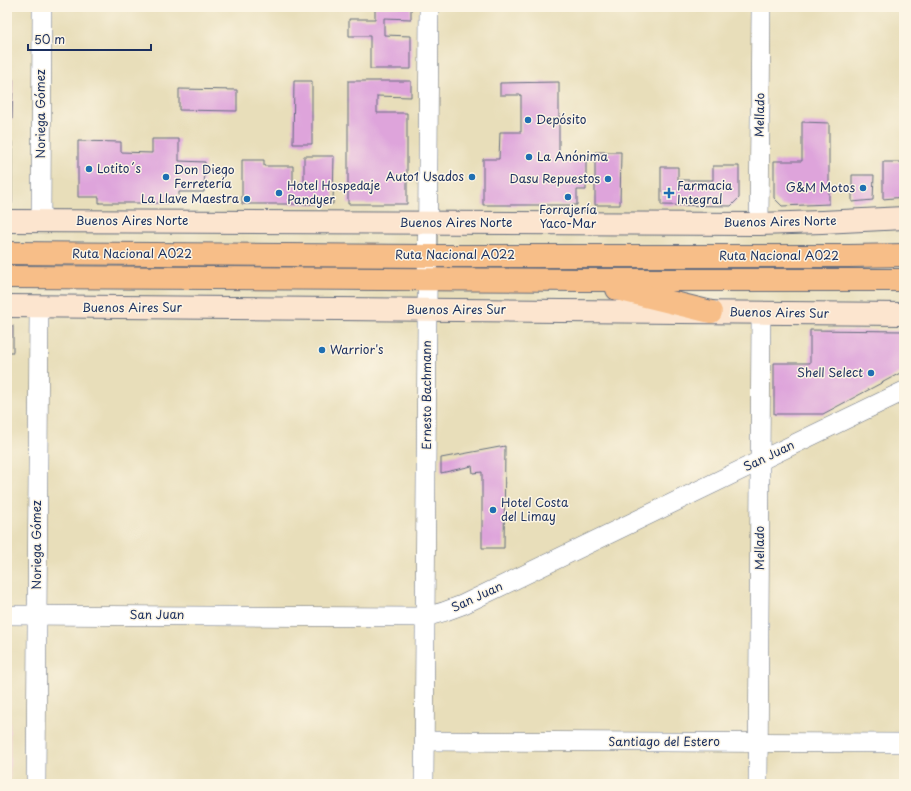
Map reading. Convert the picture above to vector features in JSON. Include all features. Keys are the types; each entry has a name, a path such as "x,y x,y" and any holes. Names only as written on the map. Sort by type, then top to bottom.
{"highway":[{"name":"Ruta Nacional A022","path":"7,253 427,256 904,255"},
{"name":"Ruta Nacional A022","path":"7,277 904,280"},
{"path":"583,280 712,312"}],"main road":[{"name":"Buenos Aires Norte","path":"7,221 759,224 904,218"},
{"name":"Buenos Aires Sur","path":"7,306 904,314"}],"street":[{"name":"Noriega Gómez","path":"41,221 42,7"},
{"name":"Ernesto Bachmann","path":"424,784 429,7"},
{"name":"Mellado","path":"759,224 761,7"},
{"name":"Noriega Gómez","path":"36,784 38,307"},
{"name":"Mellado","path":"758,784 761,313"},
{"name":"San Juan","path":"7,615 425,617 448,611 462,605 904,391"},
{"name":"Santiago del Estero","path":"425,741 904,743"}],"shaded area":[{"path":"7,639 10,641 10,784 7,784"}],"building":[{"path":"375,7 411,7 411,19 384,18 384,35 411,36 411,69 370,69 370,36 349,36 349,19 375,19"},
{"path":"7,79 13,79 12,119 7,119"},
{"path":"294,81 312,81 312,144 293,144"},
{"path":"348,81 411,81 411,97 377,96 377,113 407,113 407,204 348,204"},
{"path":"559,82 559,156 586,156 586,190 577,190 577,205 483,205 483,159 499,159 500,132 521,132 521,95 500,95 500,83"},
{"path":"179,89 237,90 237,111 179,110"},
{"path":"802,122 829,123 829,204 782,206 774,198 774,161 802,161"},
{"path":"152,139 179,139 179,161 205,162 204,192 179,192 179,203 99,203 99,197 78,197 78,141 121,142 121,152 152,153"},
{"path":"7,142 12,142 12,203 7,203"},
{"name":"Dasu Repuestos","path":"595,152 621,152 620,205 595,205"},
{"path":"304,156 334,156 333,204 242,204 242,160 264,160 264,166 293,166 293,183 304,183"},
{"path":"883,162 904,162 904,197 883,199"},
{"path":"713,166 739,166 739,198 731,206 661,205 661,167 678,167 678,180 713,180"},
{"name":"G&M Motos","path":"852,175 874,175 873,200 852,202"},
{"path":"7,326 13,326 13,352 7,352"},
{"path":"810,330 904,331 904,371 823,414 774,414 774,363 810,363"},
{"name":"Hotel Costa del Limay","path":"505,446 504,548 482,548 482,472 473,473 472,466 441,473 441,458"}],"place":[{"name":"Depósito","path":"528,120"},
{"name":"La Anónima","path":"529,157"},
{"name":"Lotito´s","path":"89,169"},
{"name":"Don Diego Ferretería","path":"166,177"},
{"name":"Auto1 Usados","path":"472,177"},
{"name":"Dasu Repuestos","path":"608,179"},
{"name":"G&M Motos","path":"863,188"},
{"name":"Hotel Hospedaje Pandyer","path":"279,193"},
{"name":"Farmacia Integral","path":"669,193"},
{"name":"Forrajería Yaco-Mar","path":"568,197"},
{"name":"La Llave Maestra","path":"247,199"},
{"name":"Warrior's","path":"322,350"},
{"name":"Shell Select","path":"871,373"},
{"name":"Hotel Costa del Limay","path":"493,510"}]}
